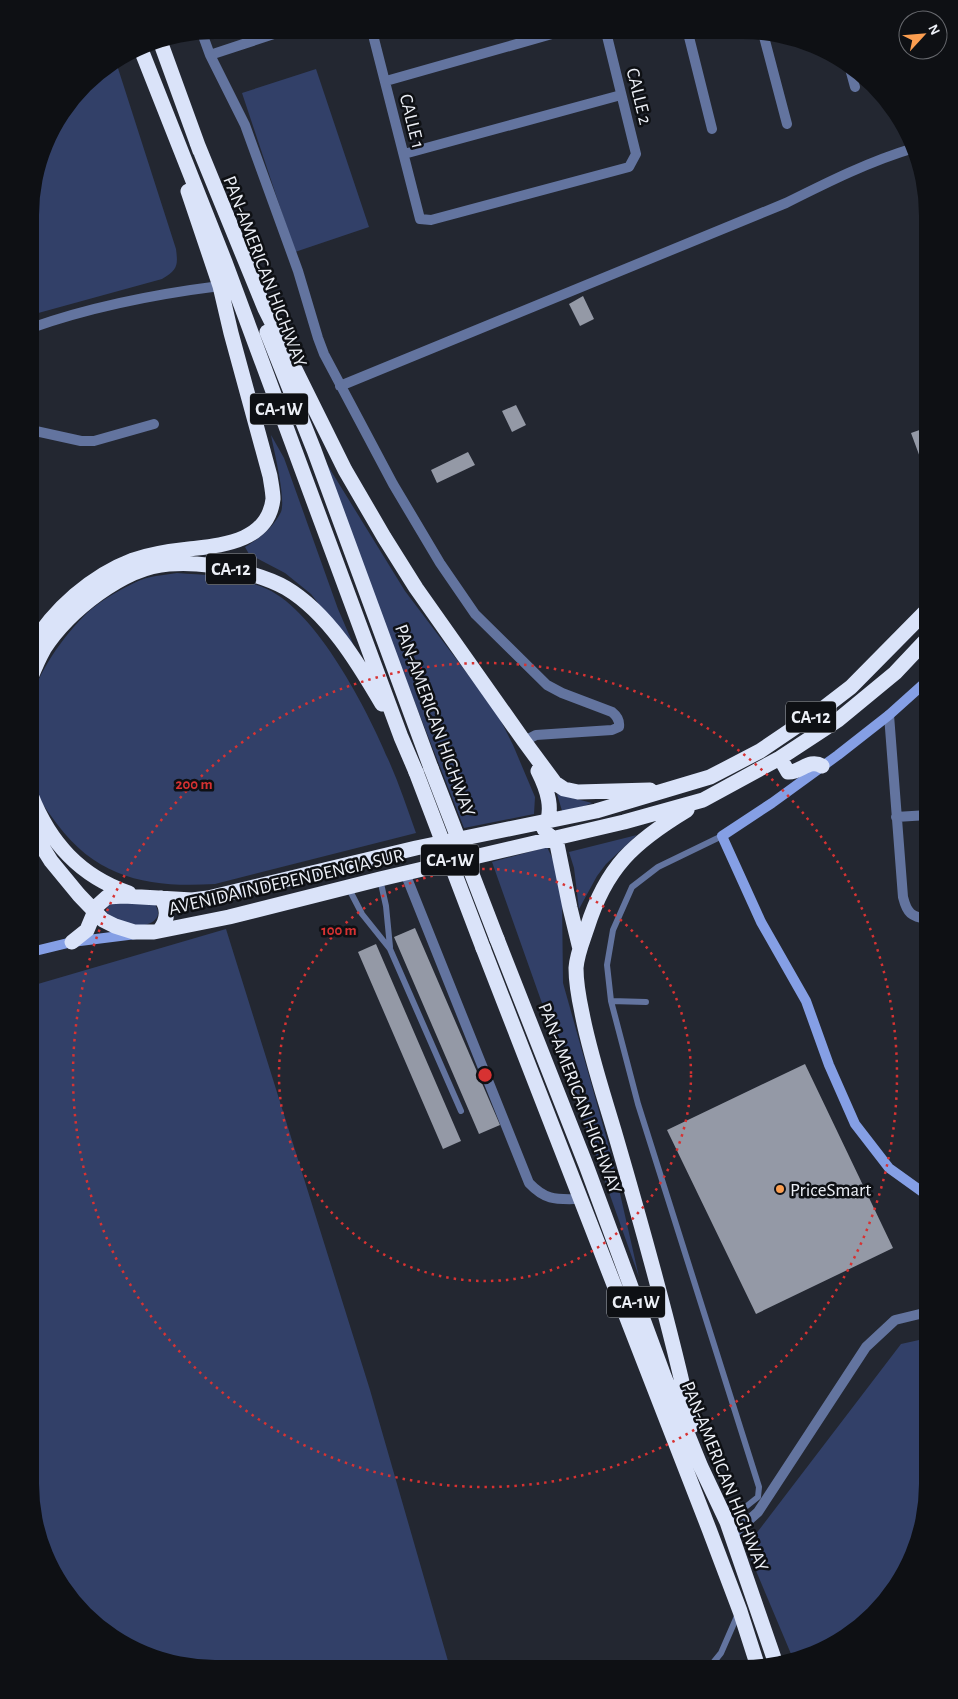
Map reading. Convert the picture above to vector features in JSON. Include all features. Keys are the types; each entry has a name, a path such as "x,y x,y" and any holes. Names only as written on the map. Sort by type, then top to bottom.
{"highway":[{"name":"PAN-AMERICAN HIGHWAY","path":"162,47 264,326 314,450 362,578 483,948 582,1199 740,1611 756,1660"},
{"name":"PAN-AMERICAN HIGHWAY","path":"143,54 222,253 402,737 424,770 497,940 557,1088 664,1376 701,1467 729,1529 774,1658"},
{"name":"CA-12","path":"39,635 72,597 109,571 133,560 157,554 227,544 243,539 263,522 270,510 273,498 270,476 220,286 195,214 162,101"},
{"path":"197,144 265,309 345,470 416,588 524,742 555,782 572,791 594,793 669,790"},
{"name":"CA-12","path":"39,660 56,633 80,608 114,584 146,568 167,564 207,564 272,581 286,588 312,608 347,648 402,737"},
{"name":"CA-12","path":"39,814 61,848 72,860 98,880 138,896 192,900 208,898 416,848 544,829 710,777 760,751 851,687 919,618"},
{"name":"AVENIDA INDEPENDENCIA SUR","path":"157,932 228,918 380,879 533,844 544,829 624,822 703,800 780,758 838,720 895,673 919,648"},
{"path":"504,711 545,785 550,800 544,829 556,844 561,859 580,949"},
{"path":"780,758 788,772 793,772 812,763 822,766"},
{"path":"701,1467 677,1358 616,1135 596,1075 584,1025 576,967 590,917 616,868 627,853 656,829 703,800"},
{"name":"CA-12","path":"39,842 51,861 103,920 122,929 134,932 157,932"},
{"path":"79,895 86,918 87,930"},
{"path":"72,942 87,930 97,906 108,897 138,896"},
{"path":"157,932 166,920 167,912 161,898"}],"street":[{"path":"204,39 210,55 245,125 298,271 318,338 340,386 440,563 475,614 547,684 612,712 620,722 619,727 612,730 536,735 524,742"},
{"path":"210,55 259,39"},
{"name":"CALLE 1","path":"374,39 420,219"},
{"path":"386,81 534,39"},
{"name":"CALLE 2","path":"420,219 431,220 629,167 636,154 608,39"},
{"path":"690,39 712,129"},
{"path":"765,40 787,124"},
{"path":"852,77 855,86"},
{"path":"404,154 621,96"},
{"path":"340,386 786,203 844,175 907,150"},
{"path":"39,325 100,307 165,293 220,286"},
{"path":"39,432 81,441 94,441 154,424"},
{"path":"919,688 889,715 838,755 772,803 722,836 761,922 806,1001 829,1065 855,1124 889,1168 919,1190"},
{"path":"889,715 903,897 905,907 910,914 919,918"},
{"path":"896,817 919,816"},
{"path":"405,874 529,1183 539,1194 553,1198 582,1199"},
{"name":"AVENIDA INDEPENDENCIA SUR","path":"39,950 72,942 157,932"},
{"path":"729,1529 758,1512 866,1347 895,1320 919,1314"}],"lane":[{"path":"722,836 658,867 632,887 613,930 607,965 611,1001 638,1104 759,1487 758,1498 729,1529"},
{"path":"380,879 386,906 390,949"},
{"path":"348,887 362,914 390,949 461,1112"},
{"path":"611,1001 646,1002"},
{"path":"716,1660 722,1653 740,1611"}],"shaded area":[{"path":"118,68 176,249 176,267 162,279 39,313 39,203 42,180 48,158 68,117 90,90"},
{"path":"316,69 369,227 295,252 242,93"},
{"path":"271,435 284,458 338,609 357,653 311,594 285,573 249,554 245,547 266,532 281,512 281,486"},
{"path":"312,440 405,591 497,713 535,797 534,814 464,828"},
{"path":"177,573 245,581 267,589 286,601 304,618 322,640 354,689 396,777 416,833 215,884 191,885 147,881 127,876 108,868 90,857 73,843 39,798 39,679 61,643 78,622 92,609 116,592 141,580"},
{"path":"557,794 592,803 563,814"},
{"path":"637,835 606,864 597,876 579,909 574,868 569,852"},
{"path":"547,847 557,868 562,900 563,983 611,1154 639,1277 492,862"},
{"path":"118,900 153,902 158,910 158,916 154,921 140,926 118,923 106,912 108,905"},
{"path":"226,929 370,1390 448,1660 203,1660 180,1657 147,1647 117,1631 90,1609 68,1582 48,1541 42,1519 39,1496 39,984"},
{"path":"919,1340 919,1496 916,1519 910,1541 890,1582 868,1609 831,1637 811,1647 791,1653 746,1547 901,1344"}],"building":[{"path":"583,296 594,319 580,326 569,304"},
{"path":"516,405 526,425 512,432 502,411"},
{"path":"919,430 919,455 911,433"},
{"path":"468,452 475,465 437,483 431,470"},
{"path":"415,928 500,1125 479,1134 394,937"},
{"path":"376,944 461,1141 443,1149 358,952"},
{"name":"PriceSmart","path":"805,1064 893,1248 756,1314 667,1130"}],"place":[{"name":"PriceSmart","path":"780,1189"}]}
